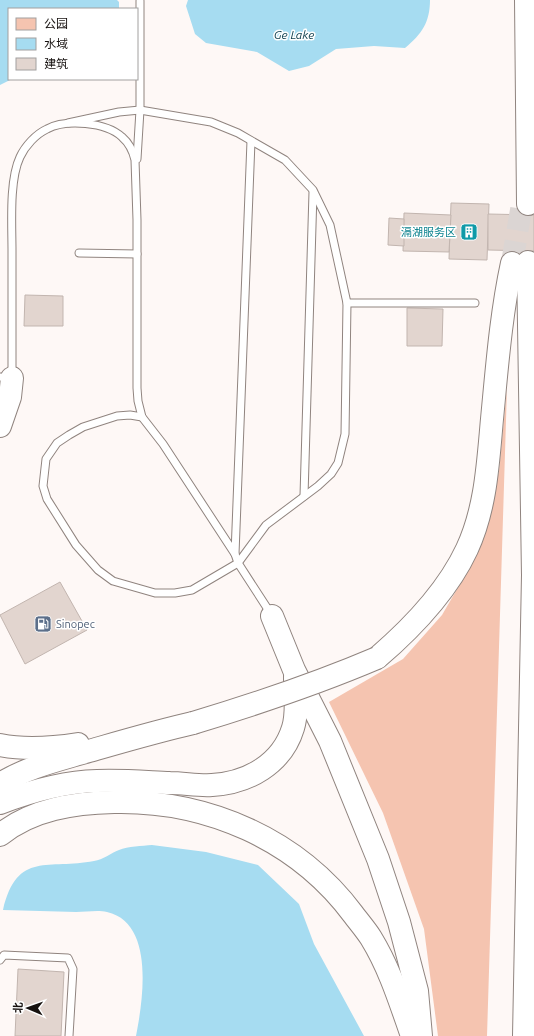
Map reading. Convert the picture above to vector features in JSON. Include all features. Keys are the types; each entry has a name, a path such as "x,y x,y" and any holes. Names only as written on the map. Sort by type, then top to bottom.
{"highway":[{"path":"525,204 528,173 526,0"},
{"path":"0,784 13,776 45,764 146,734 193,723 265,701 325,680 377,658 398,640 424,614 451,577 467,550 477,523 486,483 494,399 520,262 533,575 524,1036"},
{"path":"0,426 10,397 6,377"},
{"path":"272,616 294,670 330,741 378,859 399,922 417,991 421,1036"},
{"path":"0,803 20,795 64,785 97,781 212,785 234,782 255,774 271,764 286,747 293,728 296,707 294,670"},
{"path":"0,745 13,748 32,748 71,745 146,734"},
{"path":"0,836 34,815 69,805 136,802 182,808 218,817 262,835 302,860 338,894 371,937 393,979 412,1036"}],"lane":[{"path":"140,1 140,110 136,173 138,401 142,417 163,444 235,554 238,563 272,616"},
{"path":"6,377 14,180 20,157 34,138 47,128 119,112 140,110 211,122 251,141 285,160 313,190 330,225 347,303 345,434 342,449 338,463 331,474 266,525 238,563 192,590 176,593 155,593 113,580 98,570 76,545 47,499 43,486 46,459 57,443 83,427 117,416 130,415 142,417"},
{"path":"68,123 98,126 121,136 132,151 136,173"},
{"path":"235,554 251,141"},
{"path":"304,496 313,190"},
{"path":"79,253 137,254"},
{"path":"347,303 475,303"},
{"path":"0,960 4,955 68,958 73,969 69,1036"}],"green space":[{"path":"507,388 487,1036 438,1036 424,929 383,813 329,702 403,659 442,615 470,567 487,524 499,471"}],"water":[{"path":"0,0 117,0 119,2 119,8 8,8 8,80 10,80 0,85"},
{"name":"Ge Lake","path":"188,0 430,0 430,8 424,27 416,38 405,48 374,46 336,49 309,66 289,71 257,52 206,43 195,34 186,6"},
{"path":"152,845 206,852 258,865 299,904 314,944 364,1036 136,1036 143,984 142,965 139,947 133,931 122,919 103,911 76,912 3,910 9,891 17,878 26,871 37,866 97,860 123,849 135,846"}],"building":[{"name":"滆湖服务区","path":"451,203 489,204 487,260 449,259"},
{"path":"404,213 451,215 449,252 403,251"},
{"path":"488,214 534,215 534,251 488,250"},
{"path":"389,218 404,219 404,246 388,245"},
{"path":"25,295 63,296 63,326 24,326"},
{"path":"407,308 443,309 442,346 407,346"},
{"name":"Sinopec","path":"60,582 87,630 25,664 0,615"},
{"path":"18,969 64,972 61,1036 15,1036"}],"tunnel":[{"path":"512,263 522,204"}],"place":[{"name":"滆湖服务区","path":"469,232"},
{"name":"Sinopec","path":"43,624"}]}
